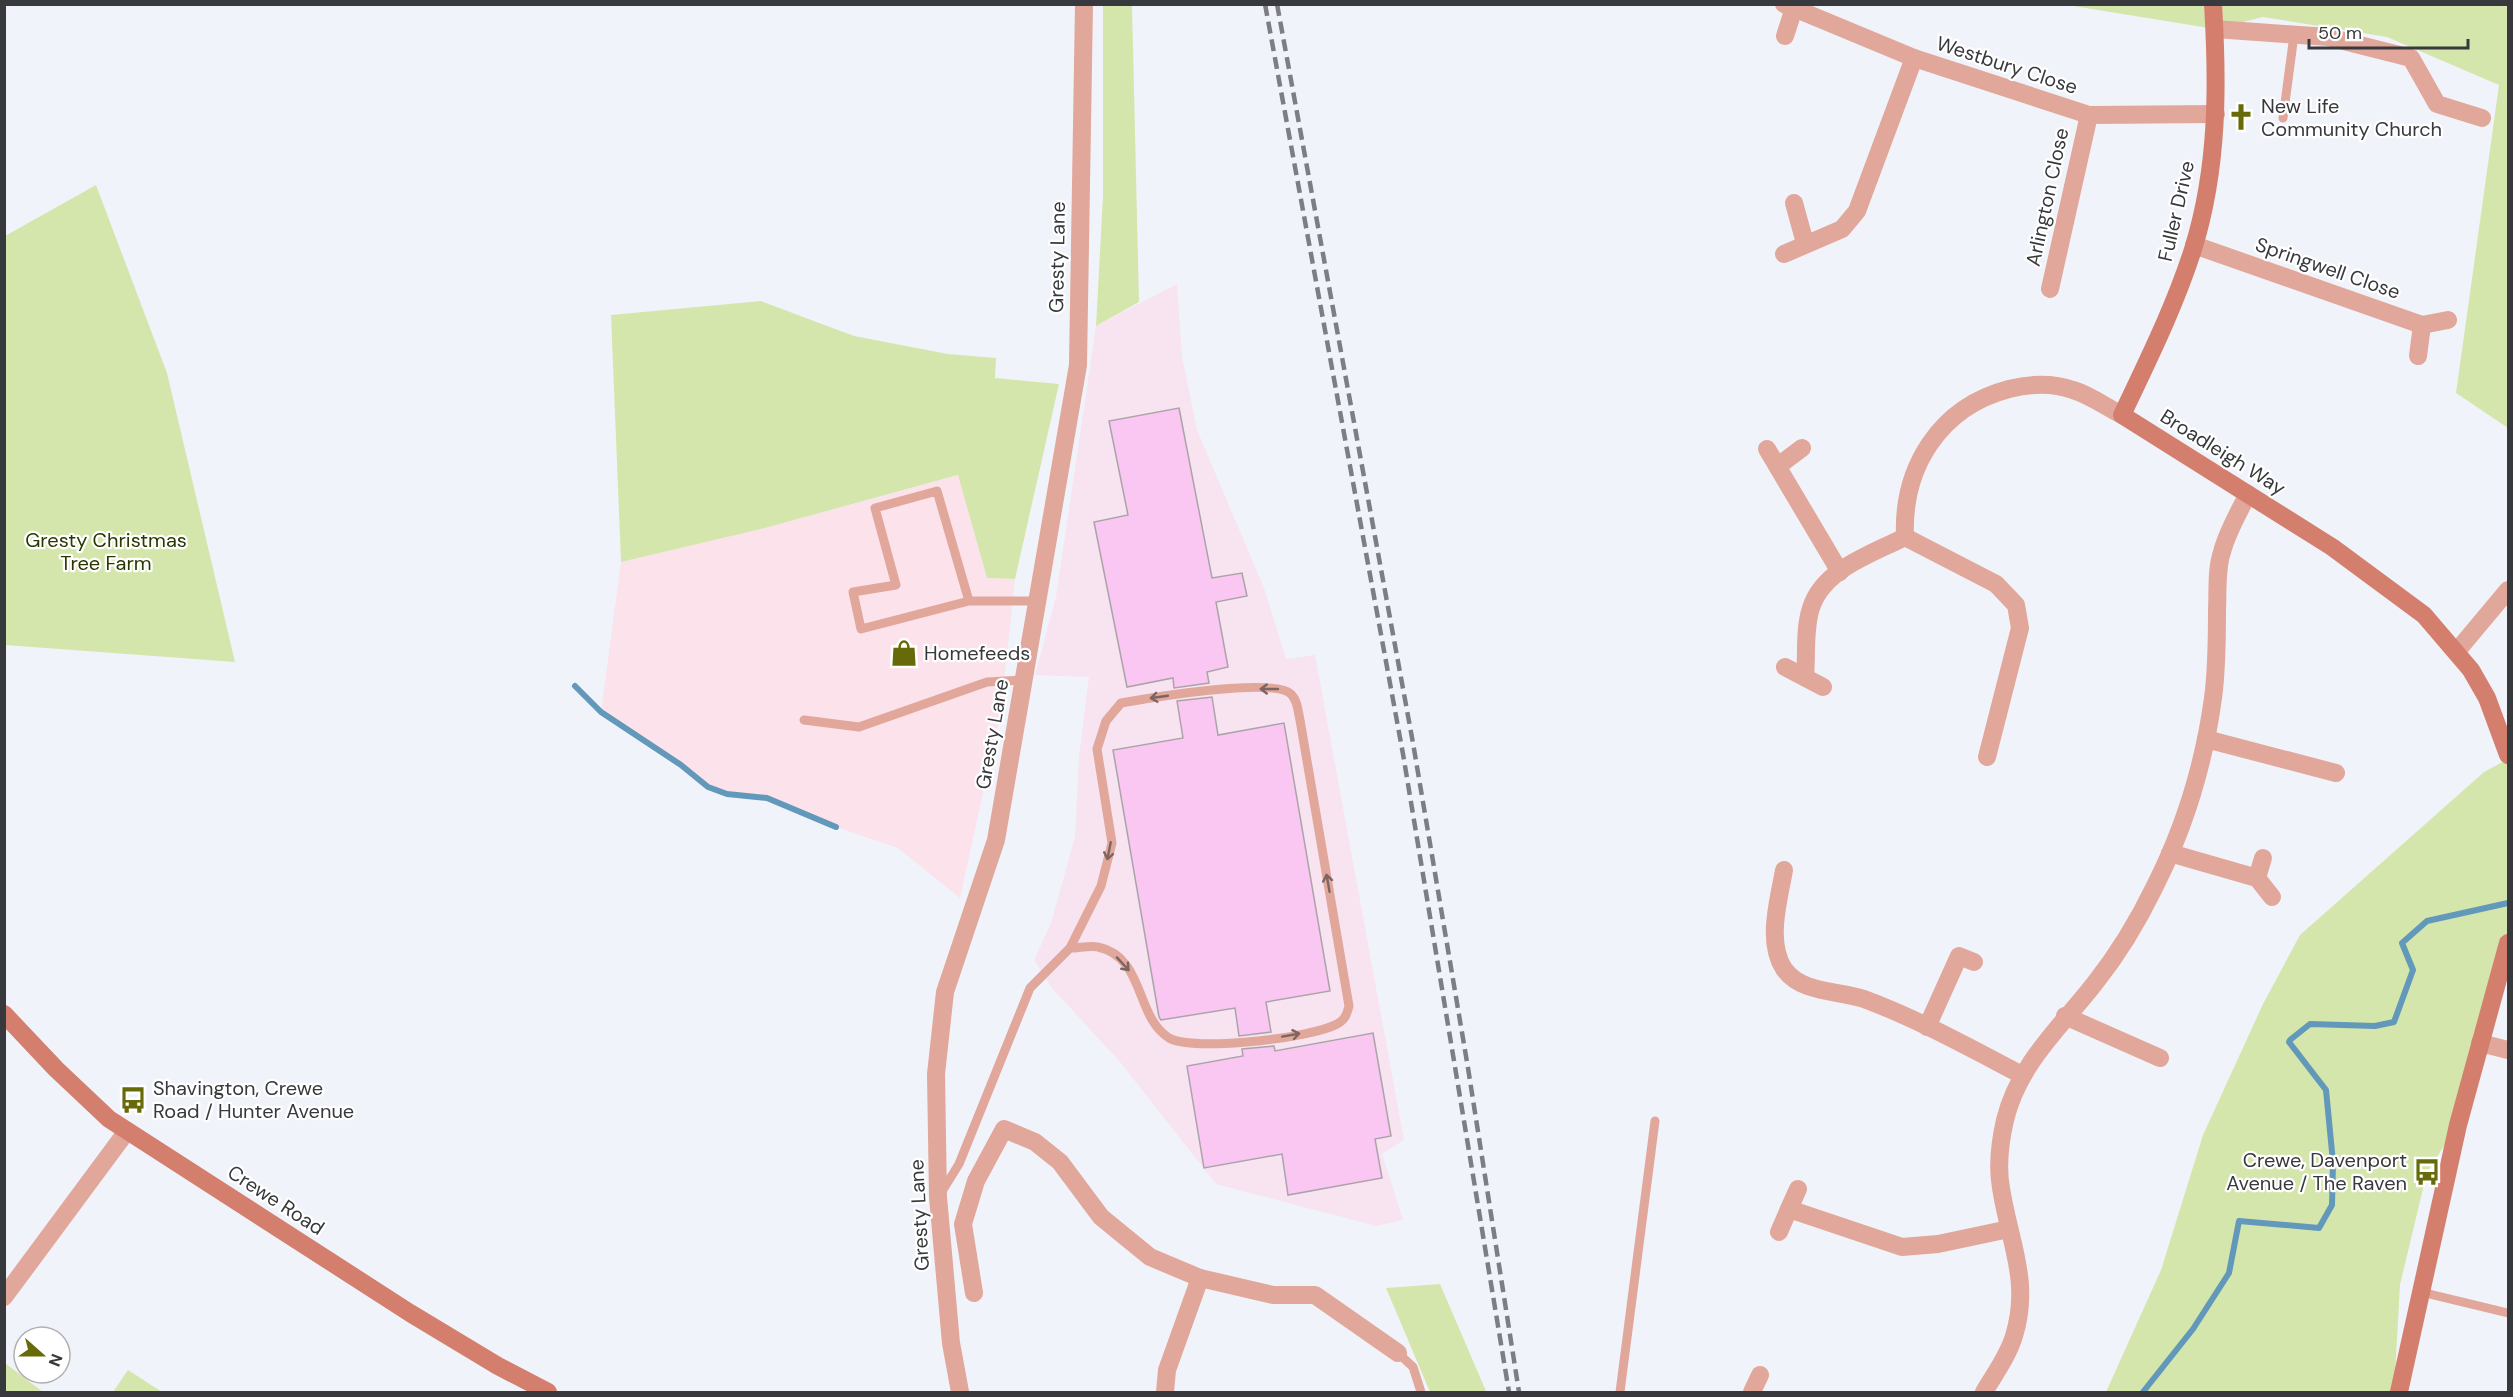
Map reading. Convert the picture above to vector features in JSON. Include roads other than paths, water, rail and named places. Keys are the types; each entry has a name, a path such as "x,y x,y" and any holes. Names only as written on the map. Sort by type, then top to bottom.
{"street":[{"name":"Gresty Lane","path":"960,1392 951,1343 938,1197 936,1074 945,992 996,840 1078,365 1084,4"},
{"name":"Fuller Drive","path":"2122,415 2157,341 2194,245 2209,180 2216,114 2213,4"},
{"name":"Westbury Close","path":"1785,36 1789,6 1914,58 2089,115 2216,114"},
{"path":"2215,29 2328,37 2411,58 2438,104 2482,118"},
{"path":"1784,254 1842,229 1857,211 1914,58"},
{"name":"Arlington Close","path":"2050,289 2089,115"},
{"path":"1794,203 1805,243"},
{"name":"Springwell Close","path":"2194,245 2422,325"},
{"path":"2418,356 2422,325 2448,320"},
{"name":"Broadleigh Way","path":"1905,537 1907,494 1922,455 1948,421 1981,399 2017,387 2055,386 2074,390 2122,415 2248,494 2388,586 2424,615 2457,651 2487,698 2508,755"},
{"path":"1778,466 1802,448"},
{"path":"1767,449 1840,572"},
{"path":"1984,1392 2013,1338 2020,1296 2019,1259 2009,1229 2000,1186 2001,1145 2012,1097 2022,1075 2116,953 2155,888 2170,853 2191,797 2206,739 2217,654 2221,552 2248,494"},
{"path":"1805,677 1811,608 1822,587 1840,572 1905,537 1996,584 2016,605 2020,628 2018,640 1987,756"},
{"path":"2457,651 2508,590"},
{"path":"1785,667 1823,687"},
{"path":"2206,739 2336,773"},
{"path":"2170,853 2257,878 2272,897"},
{"path":"2257,878 2263,858"},
{"path":"1784,870 1775,940 1779,960 1790,975 1804,985 1863,999 1927,1027 2022,1075"},
{"path":"2399,1392 2480,1043 2508,943"},
{"path":"1927,1027 1959,956"},
{"name":"Crewe Road","path":"4,1014 86,1098 127,1131 437,1329 498,1366 548,1392"},
{"path":"2066,1016 2160,1058"},
{"path":"2480,1043 2508,1050"},
{"path":"974,1293 963,1224 976,1181 1004,1129 1035,1142 1060,1162 1101,1217 1150,1257 1200,1278 1273,1295 1315,1295 1398,1353"},
{"path":"4,1297 127,1131"},
{"path":"1779,1232 1798,1189"},
{"path":"1789,1209 1902,1248 1938,1244 2009,1229"},
{"path":"1165,1392 1167,1370 1200,1278"},
{"path":"1752,1392 1760,1375"}],"lane":[{"path":"2283,117 2294,35"},
{"path":"969,601 937,491 875,508 896,585 853,592 861,629 969,601 1038,601"},
{"path":"804,720 860,728 987,682 1024,680"},
{"path":"938,1197 959,1164 1030,988 1071,948 1101,886 1112,843 1097,749 1106,721 1121,703 1217,689 1280,689 1291,694 1297,704 1300,720 1349,1006 1346,1017 1337,1024 1320,1030 1233,1045 1170,1039 1154,1025 1135,977 1118,957 1098,946 1071,948"},
{"path":"1620,1392 1655,1121"},
{"path":"2421,1292 2508,1313"},
{"path":"1398,1353 1413,1367 1421,1392"}],"waterway":[{"path":"575,686 601,712 681,765 708,787 727,794 767,798 836,827"},
{"path":"2143,1392 2193,1329 2229,1273 2239,1221 2319,1228 2332,1205 2333,1162 2326,1090 2289,1042 2290,1040 2310,1024 2375,1026 2394,1022 2413,970 2402,943 2427,921 2508,903"}],"railway":[{"path":"1265,4 1403,754 1509,1392"},
{"path":"1277,4 1413,743 1468,1068 1519,1392"}],"place":[{"name":"New Life Community Church","path":"2241,117"},
{"name":"Homefeeds","path":"904,653"},
{"name":"Shavington, Crewe Road / Hunter Avenue","path":"133,1100"},
{"name":"Crewe, Davenport Avenue / The Raven","path":"2427,1172"}],"park label":[{"name":"Gresty Christmas Tree Farm","path":"106,552"}]}
